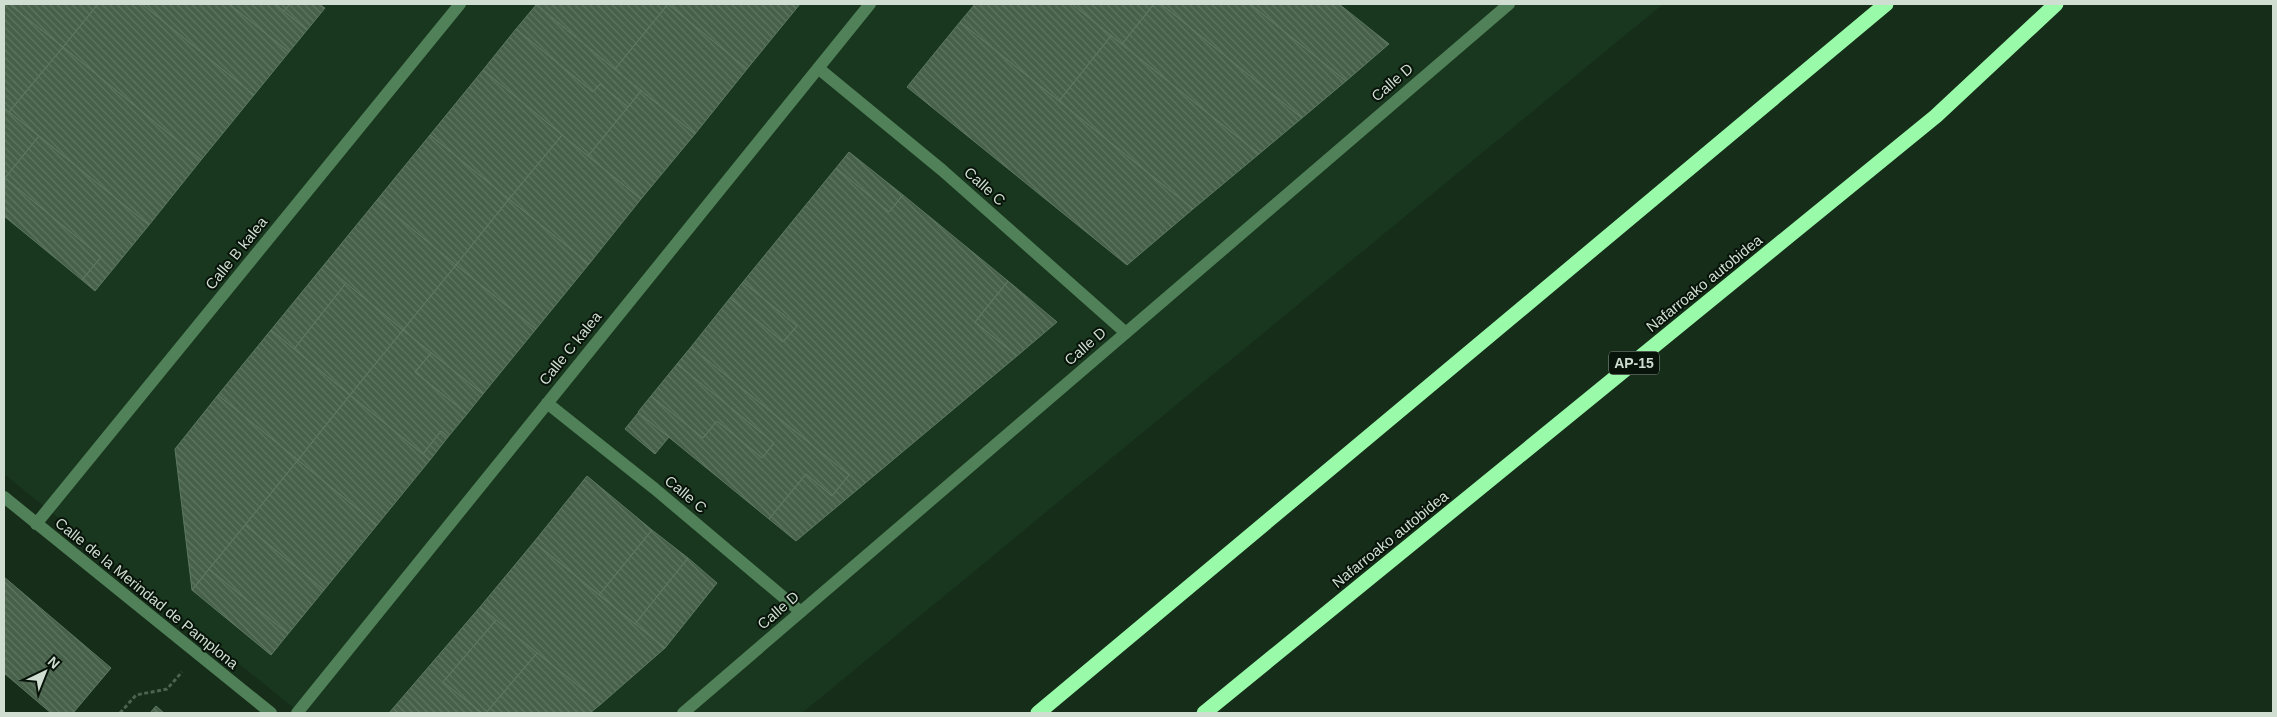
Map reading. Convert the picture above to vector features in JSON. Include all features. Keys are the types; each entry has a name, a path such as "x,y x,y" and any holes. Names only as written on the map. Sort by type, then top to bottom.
{"highway":[{"path":"1038,713 1886,4"},
{"name":"Nafarroako autobidea","path":"1204,713 1936,116 2056,4"},
{"path":"1026,713 1063,691"}],"street":[{"name":"Calle B kalea","path":"36,524 460,4"},
{"name":"Calle C kalea","path":"296,713 870,4"},
{"name":"Calle D","path":"683,713 1509,4"},
{"name":"Calle C","path":"818,68 942,170 1126,333"},
{"name":"Calle C","path":"547,403 655,489 801,612"},
{"name":"Calle de la Merindad de Pamplona","path":"4,498 271,713"}],"path":[{"path":"120,713 136,695 167,689 197,654"}],"shaded area":[{"path":"4,4 1663,4 802,713 300,713 4,474"}],"building":[{"path":"4,4 9,4 63,47 9,112 4,108"},
{"path":"9,4 98,4 63,47"},
{"path":"98,4 142,4 254,95 201,160 63,47"},
{"path":"142,4 229,4 289,52 254,95"},
{"path":"229,4 275,4 307,30 289,52"},
{"path":"275,4 290,4 284,11"},
{"path":"290,4 319,4 325,8 307,30 284,11"},
{"path":"536,4 668,4 615,69"},
{"path":"668,4 800,4 747,69"},
{"path":"668,4 747,69 695,134 615,69"},
{"path":"975,4 1072,4 1111,36 1059,101 960,22"},
{"path":"1072,4 1154,4 1122,44"},
{"path":"1154,4 1161,4 1302,118 1259,154 1122,44"},
{"path":"1161,4 1250,4 1346,81 1302,118"},
{"path":"1250,4 1339,4 1389,44 1346,81"},
{"path":"536,5 641,91 628,107 600,84 593,92 516,29"},
{"path":"960,22 1193,209 1127,265 907,87"},
{"path":"516,29 593,92 600,84 628,107 588,156 483,70"},
{"path":"1111,36 1259,154 1193,209 1059,101"},
{"path":"63,47 201,160 149,225 9,112"},
{"path":"483,70 562,135 509,199 430,135"},
{"path":"641,91 695,134 641,199 588,156"},
{"path":"4,108 39,136 4,179"},
{"path":"430,135 509,199 456,265 377,200"},
{"path":"562,135 641,199 589,264 509,199"},
{"path":"39,136 149,225 95,291 82,280 101,257 5,178"},
{"path":"849,152 903,195 889,212 836,168"},
{"path":"836,168 889,212 903,195 1008,281 975,322 1017,356 796,541 769,519 806,474 832,496 849,475 691,347 730,298 783,342 797,326 743,282"},
{"path":"5,178 101,257 82,280 4,216"},
{"path":"509,199 589,264 536,329 456,265"},
{"path":"377,200 456,265 403,330 324,265"},
{"path":"324,265 346,283 294,349 271,330"},
{"path":"456,265 536,329 483,394 403,330"},
{"path":"1008,281 1057,322 1017,356 975,322"},
{"path":"743,282 797,326 783,342 730,298"},
{"path":"346,283 403,330 350,395 294,349"},
{"path":"271,330 350,395 298,460 218,395"},
{"path":"403,330 431,353 415,372 467,414 448,437 441,431 423,454 350,395"},
{"path":"691,347 849,475 832,496 806,474 769,519 638,412 651,396 703,438 717,421 762,458 774,443 677,364"},
{"path":"431,353 483,394 467,414 415,372"},
{"path":"677,364 774,443 762,458 717,421 703,438 651,396"},
{"path":"218,395 298,460 192,590 175,449"},
{"path":"350,395 430,460 377,525 298,460"},
{"path":"638,413 669,437 655,454 625,429"},
{"path":"441,431 448,437 430,460 423,454"},
{"path":"298,460 377,525 324,590 245,525"},
{"path":"587,476 652,530 599,595 534,542"},
{"path":"245,525 324,590 288,634 209,569"},
{"path":"652,530 688,558 635,624 599,595"},
{"path":"534,542 665,648 601,704 480,607"},
{"path":"688,558 717,583 665,648 635,624"},
{"path":"209,569 288,634 271,655 192,590"},
{"path":"4,577 111,668 73,713 51,713 4,673"},
{"path":"480,607 496,620 443,682 482,713 389,713"},
{"path":"496,620 537,653 486,713 482,713 443,682"},
{"path":"537,653 601,704 590,713 486,713"},
{"path":"156,706 164,713 150,713"}]}
